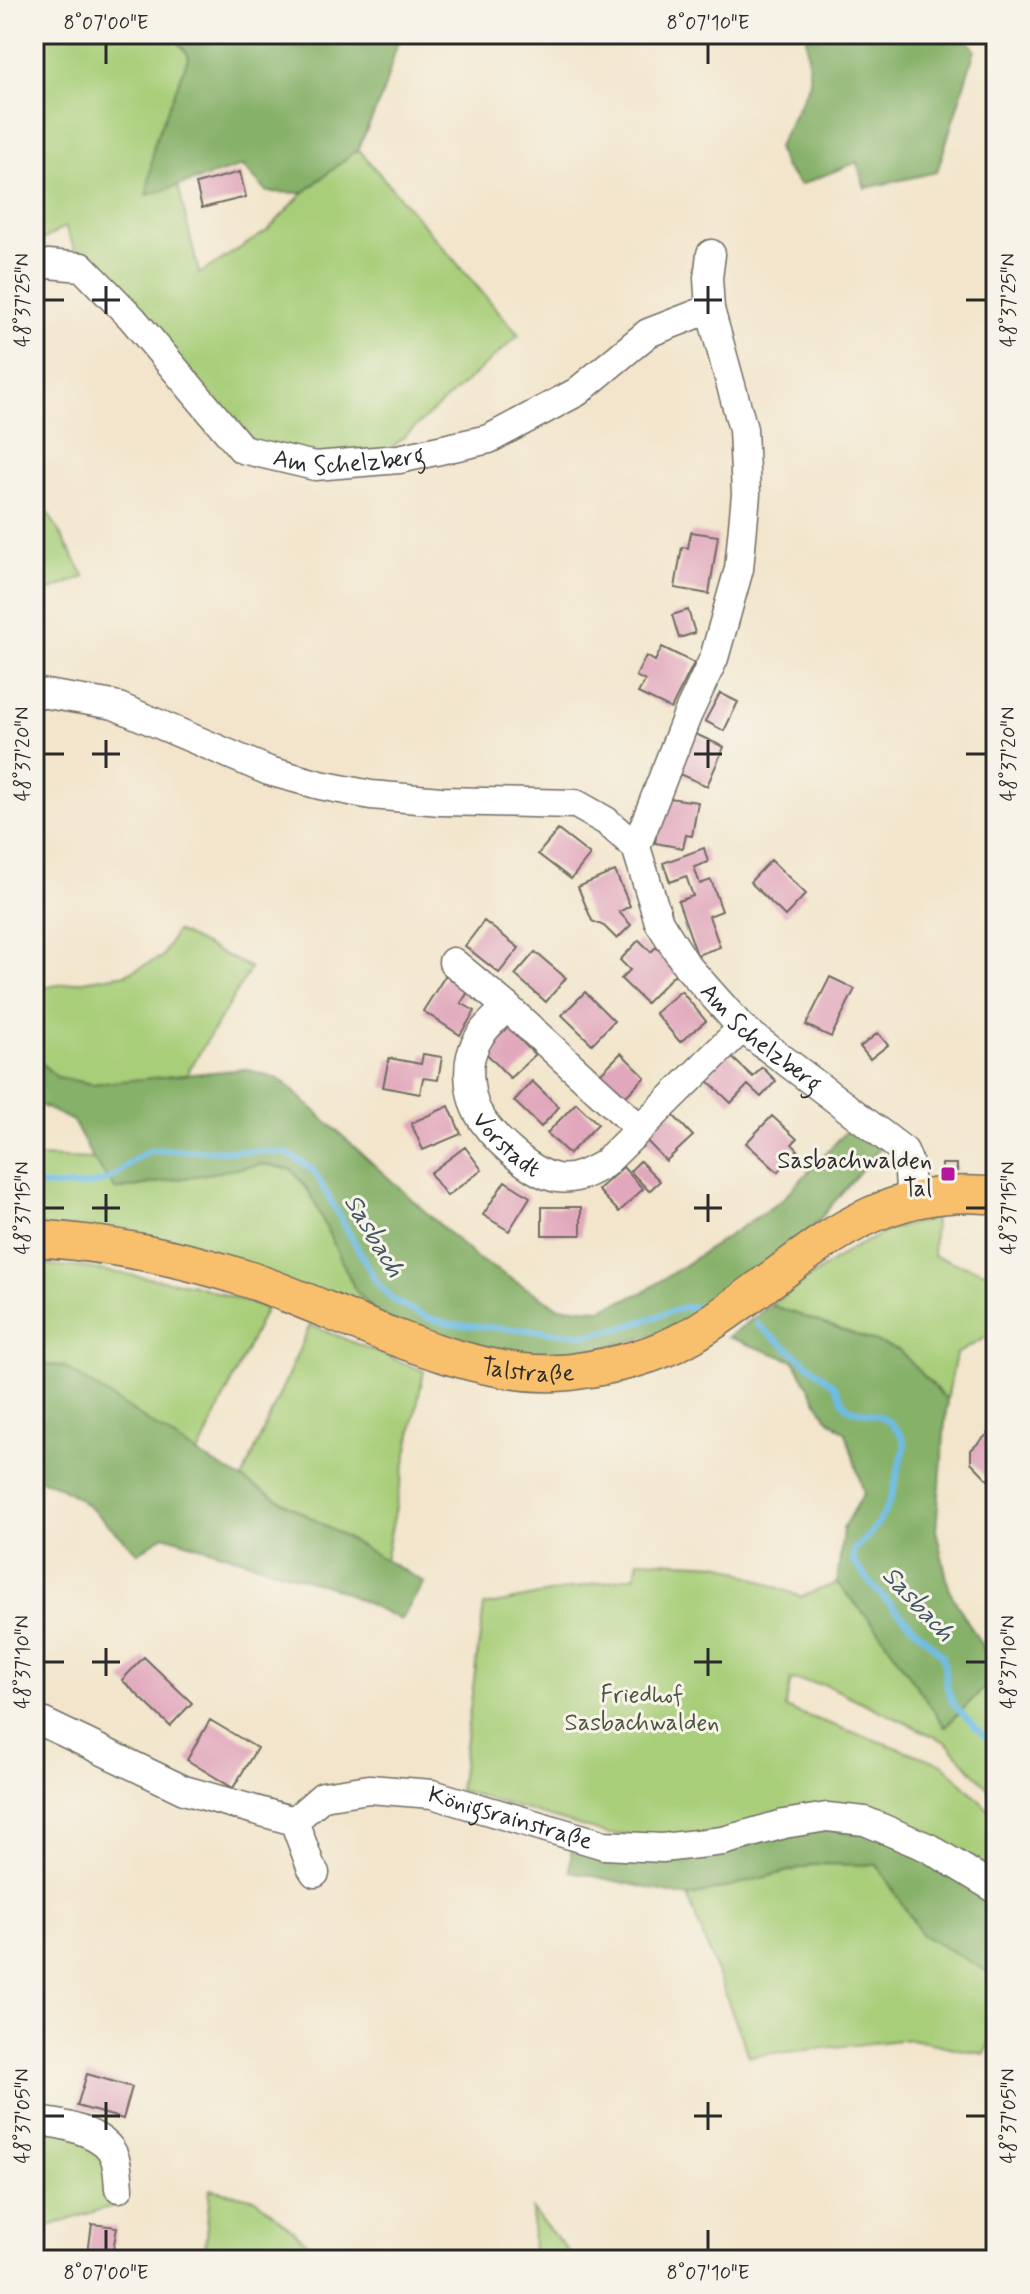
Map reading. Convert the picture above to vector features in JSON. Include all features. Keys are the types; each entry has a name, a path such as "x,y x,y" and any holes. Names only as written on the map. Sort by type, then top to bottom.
{"main road":[{"name":"Talstraße","path":"34,1238 181,1259 249,1280 468,1363 568,1372 638,1359 690,1336 747,1299 796,1259 844,1227 880,1210 939,1194 996,1196"}],"street":[{"path":"34,692 114,705 269,771 320,785 371,795 441,801 576,804 606,821 636,847 687,716 714,658 739,569 746,494 743,429 710,309 708,278 711,254"},
{"name":"Am Schelzberg","path":"34,268 48,264 82,267 132,318 242,449 315,466 399,459 489,439 577,392 648,333 710,309"},
{"name":"Am Schelzberg","path":"636,847 659,922 687,966 742,1028 904,1151 908,1161 911,1200"},
{"path":"453,962 639,1128"},
{"name":"Vorstadt","path":"507,1007 482,1030 470,1058 470,1081 477,1110 520,1159 539,1172 559,1178 582,1176 604,1164 742,1028"},
{"path":"34,1718 184,1790 294,1821 315,1873"},
{"name":"Königsrainstraße","path":"294,1821 323,1796 369,1789 432,1794 604,1845 662,1848 723,1841 784,1824 827,1817 865,1821 929,1848 996,1889"},
{"path":"34,2122 72,2127 104,2142 114,2155 119,2188"}],"green space":[{"path":"34,34 173,34 189,56 154,144 148,194 178,185 199,274 267,231 303,193 358,149 519,335 388,451 317,456 265,446 233,430 78,256 65,227 34,245"},
{"path":"173,34 400,34 382,96 358,149 303,193 267,192 243,166 147,195 154,144 189,56"},
{"path":"806,34 963,34 975,50 937,172 865,188 857,162 800,185 785,168 777,148 810,83"},
{"path":"34,488 85,577 34,596"},
{"path":"176,931 251,968 186,1075 92,1084 57,1077 34,1057 34,989 126,974 162,957"},
{"path":"34,1057 57,1077 92,1084 244,1069 280,1079 475,1257 558,1307 601,1309 644,1292 782,1200 853,1124 883,1144 803,1239 730,1297 663,1333 583,1353 520,1359 380,1317 355,1290 309,1191 292,1170 263,1164 116,1190 93,1159 73,1121 34,1102"},
{"path":"34,1157 93,1159 117,1190 263,1164 292,1170 309,1191 380,1317 34,1224"},
{"path":"935,1218 933,1256 996,1275 996,1332 956,1354 947,1400 899,1350 771,1305 849,1250 890,1230"},
{"path":"34,1264 86,1268 194,1285 266,1308 198,1454 63,1366 34,1364"},
{"path":"771,1305 899,1350 947,1400 936,1530 950,1592 996,1669 996,1676 945,1727 876,1627 837,1583 843,1529 864,1493 846,1433 826,1417 794,1361 728,1337"},
{"path":"310,1325 424,1371 385,1560 242,1479"},
{"path":"34,1364 63,1366 198,1454 424,1582 401,1620 337,1589 164,1535 138,1553 76,1497 48,1482 34,1479"},
{"name":"Friedhof Sasbachwalden","path":"638,1560 720,1564 801,1597 837,1583 876,1627 945,1727 996,1676 996,1797 946,1742 826,1685 791,1680 785,1708 943,1764 996,1817 996,1877 666,1837 608,1834 459,1790 484,1606 635,1576"},
{"path":"808,1828 883,1836 996,1900 996,1976 922,1935 877,1865 816,1864 688,1897 570,1871 572,1842"},
{"path":"816,1864 877,1865 922,1935 996,1976 996,2029 984,2054 911,2039 749,2056 688,1897"},
{"path":"34,2128 72,2131 111,2161 116,2205 42,2228 35,2260"},
{"path":"210,2189 256,2199 328,2260 204,2260"},
{"path":"532,2210 576,2260 533,2260"}],"building":[{"path":"240,172 246,197 202,208 196,184"},
{"path":"691,532 718,536 709,594 675,588 682,547 688,548"},
{"path":"688,610 695,633 679,638 672,615"},
{"path":"662,647 694,663 671,709 638,693 645,681 636,676 646,656 655,661"},
{"path":"720,693 738,702 724,731 705,721"},
{"path":"689,731 724,747 707,786 672,771"},
{"path":"662,797 698,802 692,836 686,835 683,848 655,843"},
{"path":"558,830 590,855 571,879 538,854"},
{"path":"704,848 708,862 694,867 700,884 711,880 722,911 709,916 720,947 697,955 678,901 693,896 686,876 670,882 663,863"},
{"path":"771,860 806,894 785,916 750,882"},
{"path":"615,871 630,906 619,912 631,925 617,939 604,926 592,921 578,887"},
{"path":"484,921 519,948 499,973 465,946"},
{"path":"639,940 651,952 656,947 679,970 646,1003 621,979 630,970 620,960"},
{"path":"535,952 566,978 546,1002 515,975"},
{"path":"447,973 470,989 461,1003 475,1011 460,1035 423,1011"},
{"path":"830,977 855,989 831,1037 806,1025"},
{"path":"681,991 706,1021 680,1042 655,1013"},
{"path":"585,992 614,1021 592,1044 562,1015"},
{"path":"508,1027 535,1055 510,1078 483,1050"},
{"path":"878,1033 888,1045 870,1059 860,1047"},
{"path":"621,1053 645,1077 622,1100 598,1076"},
{"path":"423,1054 442,1057 438,1080 423,1078 420,1094 383,1087 389,1058 421,1064"},
{"path":"728,1054 753,1077 762,1067 776,1081 761,1097 748,1085 731,1103 705,1078"},
{"path":"532,1081 559,1107 541,1127 514,1101"},
{"path":"576,1103 598,1124 569,1154 547,1133"},
{"path":"449,1106 461,1134 423,1150 411,1123"},
{"path":"670,1112 693,1136 666,1161 643,1137"},
{"path":"772,1116 797,1139 792,1144 798,1150 778,1172 746,1143"},
{"path":"465,1147 482,1170 447,1196 430,1173"},
{"path":"640,1161 660,1181 649,1191 630,1171"},
{"path":"942,1164 957,1164 957,1171 942,1172"},
{"path":"623,1167 643,1189 619,1212 598,1190"},
{"path":"505,1181 530,1197 509,1231 483,1215"},
{"path":"542,1207 581,1207 581,1235 542,1235"},
{"path":"996,1426 996,1488 971,1462 971,1450"},
{"path":"144,1657 192,1703 170,1726 122,1680"},
{"path":"210,1720 257,1748 233,1788 187,1760"},
{"path":"87,2074 132,2087 123,2119 77,2106"},
{"path":"92,2224 117,2227 113,2250 154,2257 153,2260 87,2260"}],"waterway":[{"name":"Sasbach","path":"34,1185 97,1183 107,1180 152,1150 286,1153 314,1171 377,1283 394,1301 428,1318 451,1324 588,1335 622,1328 684,1307 699,1307"},
{"name":"Sasbach","path":"757,1324 834,1385 847,1408 884,1418 904,1440 905,1449 889,1504 878,1523 854,1549 853,1561 874,1588 943,1656 947,1687 953,1704 996,1748"}],"place":[{"name":"Sasbachwalden Tal","path":"948,1174"}]}
